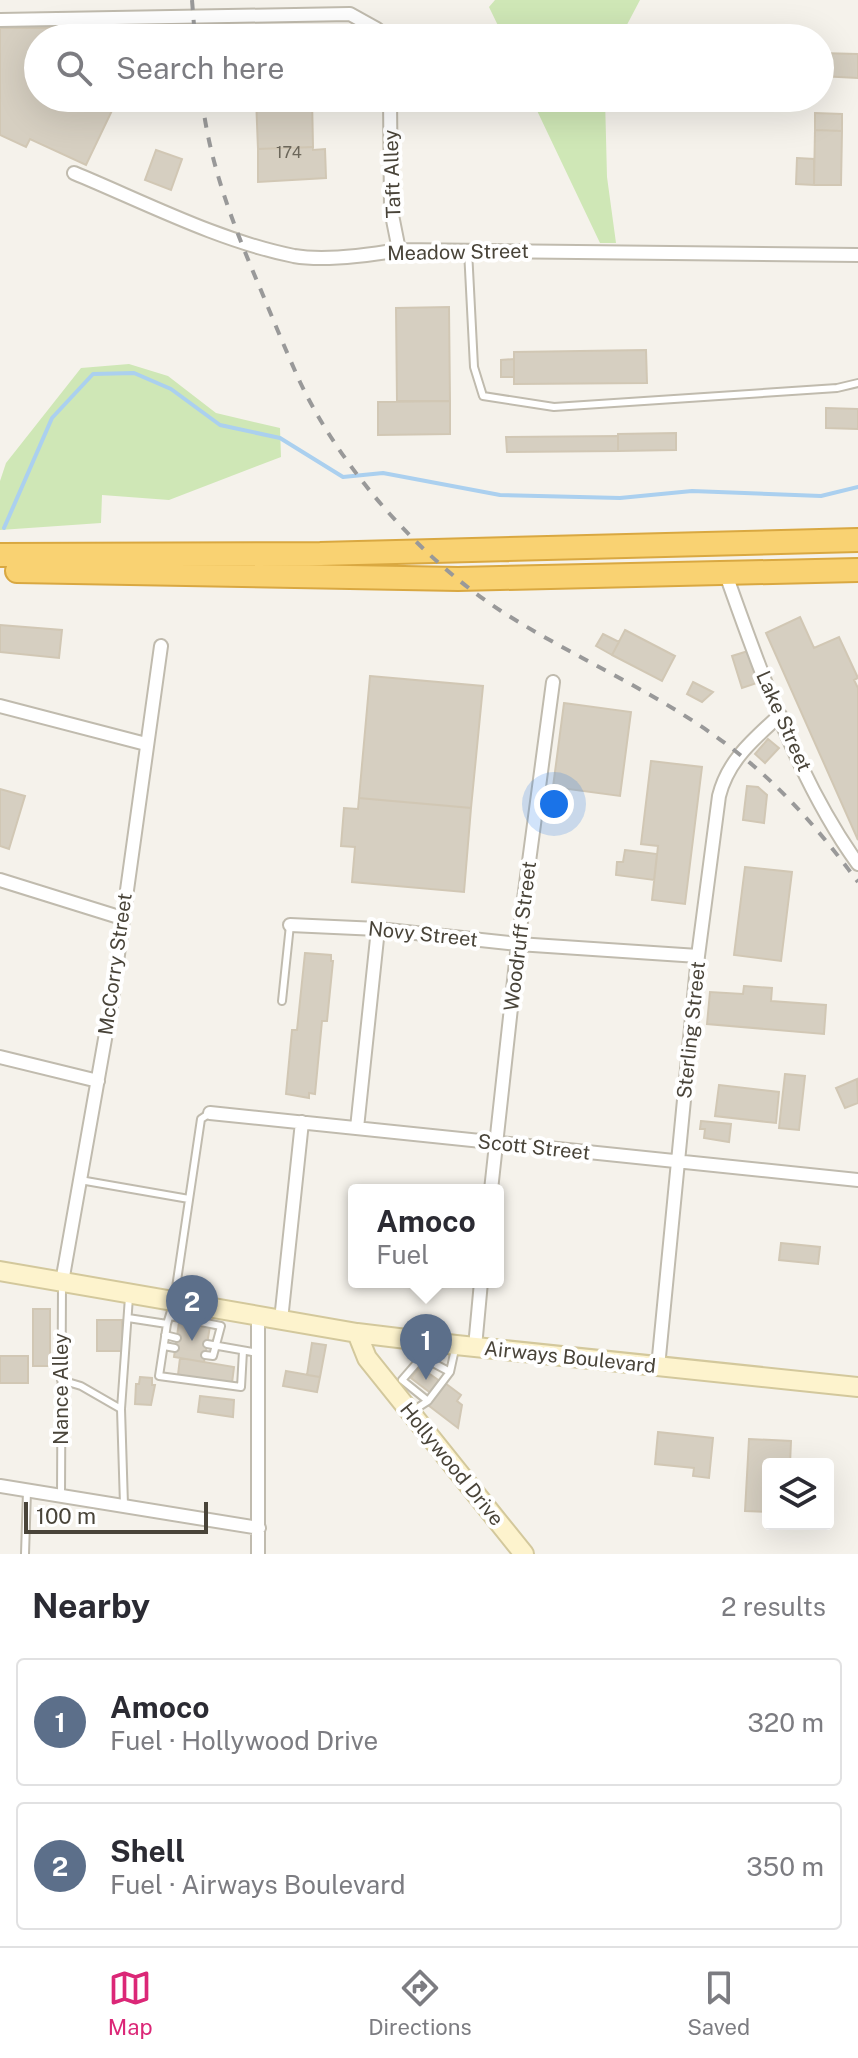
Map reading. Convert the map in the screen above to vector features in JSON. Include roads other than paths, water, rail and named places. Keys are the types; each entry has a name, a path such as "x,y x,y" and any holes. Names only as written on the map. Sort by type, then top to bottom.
{"highway":[{"path":"0,555 304,555 858,540"},
{"path":"0,570 458,579 858,570"}],"main road":[{"name":"Airways Boulevard","path":"0,1271 130,1293 172,1308 223,1318 258,1316 357,1333 423,1349 465,1346 858,1387"},
{"name":"Hollywood Drive","path":"357,1333 367,1358 397,1384 411,1412 519,1551"}],"street":[{"path":"0,20 350,14 364,24"},
{"name":"Taft Alley","path":"390,112 391,210 399,250"},
{"name":"Meadow Street","path":"74,173 240,241 297,257 366,255 399,250 858,255"},
{"name":"Lake Street","path":"725,572 780,715 821,803 858,864"},
{"name":"McCorry Street","path":"62,1282 98,1081 161,646"},
{"name":"Woodruff Street","path":"492,1184 518,944 553,682"},
{"path":"0,706 146,744"},
{"name":"Sterling Street","path":"658,1367 698,956 723,780 739,753 780,715"},
{"path":"0,880 122,918"},
{"name":"Novy Street","path":"290,925 378,929 518,944 698,956"},
{"path":"357,1128 378,929"},
{"path":"0,1057 98,1081"},
{"name":"Scott Street","path":"210,1113 858,1180"},
{"path":"281,1320 302,1122"},
{"path":"465,1346 480,1288"},
{"path":"258,1316 258,1554"},
{"path":"0,1486 259,1528"}],"lane":[{"path":"468,250 474,367 483,396 554,407 837,388 858,383"},
{"path":"282,1001 290,925"},
{"path":"210,1113 201,1119 159,1376 241,1387 243,1351"},
{"path":"80,1180 189,1199"},
{"name":"Nance Alley","path":"61,1496 62,1282"},
{"path":"124,1507 121,1409 130,1293"},
{"path":"128,1318 167,1324"},
{"path":"205,1355 213,1356 223,1318"},
{"path":"165,1335 177,1338"},
{"path":"207,1344 258,1353"},
{"path":"164,1346 175,1348"},
{"path":"411,1412 428,1401 465,1346"},
{"path":"428,1401 417,1387 397,1384 423,1349 435,1365 450,1372"},
{"path":"429,1373 435,1365"},
{"path":"61,1380 81,1386 121,1409"},
{"path":"25,1554 27,1491"}],"waterway":[{"path":"4,528 52,418 93,374 134,373 171,389 220,425 280,438 343,477 383,473 500,495 620,498 692,491 821,496 858,487"}],"railway":[{"path":"192,0 194,24"},
{"path":"204,112 210,147 232,218 300,382 338,447 386,510 441,565 501,611 653,696 739,754 803,814 858,882"}],"place":[{"name":"Shell","path":"192,1341"},
{"name":"Amoco","path":"426,1380"}]}
